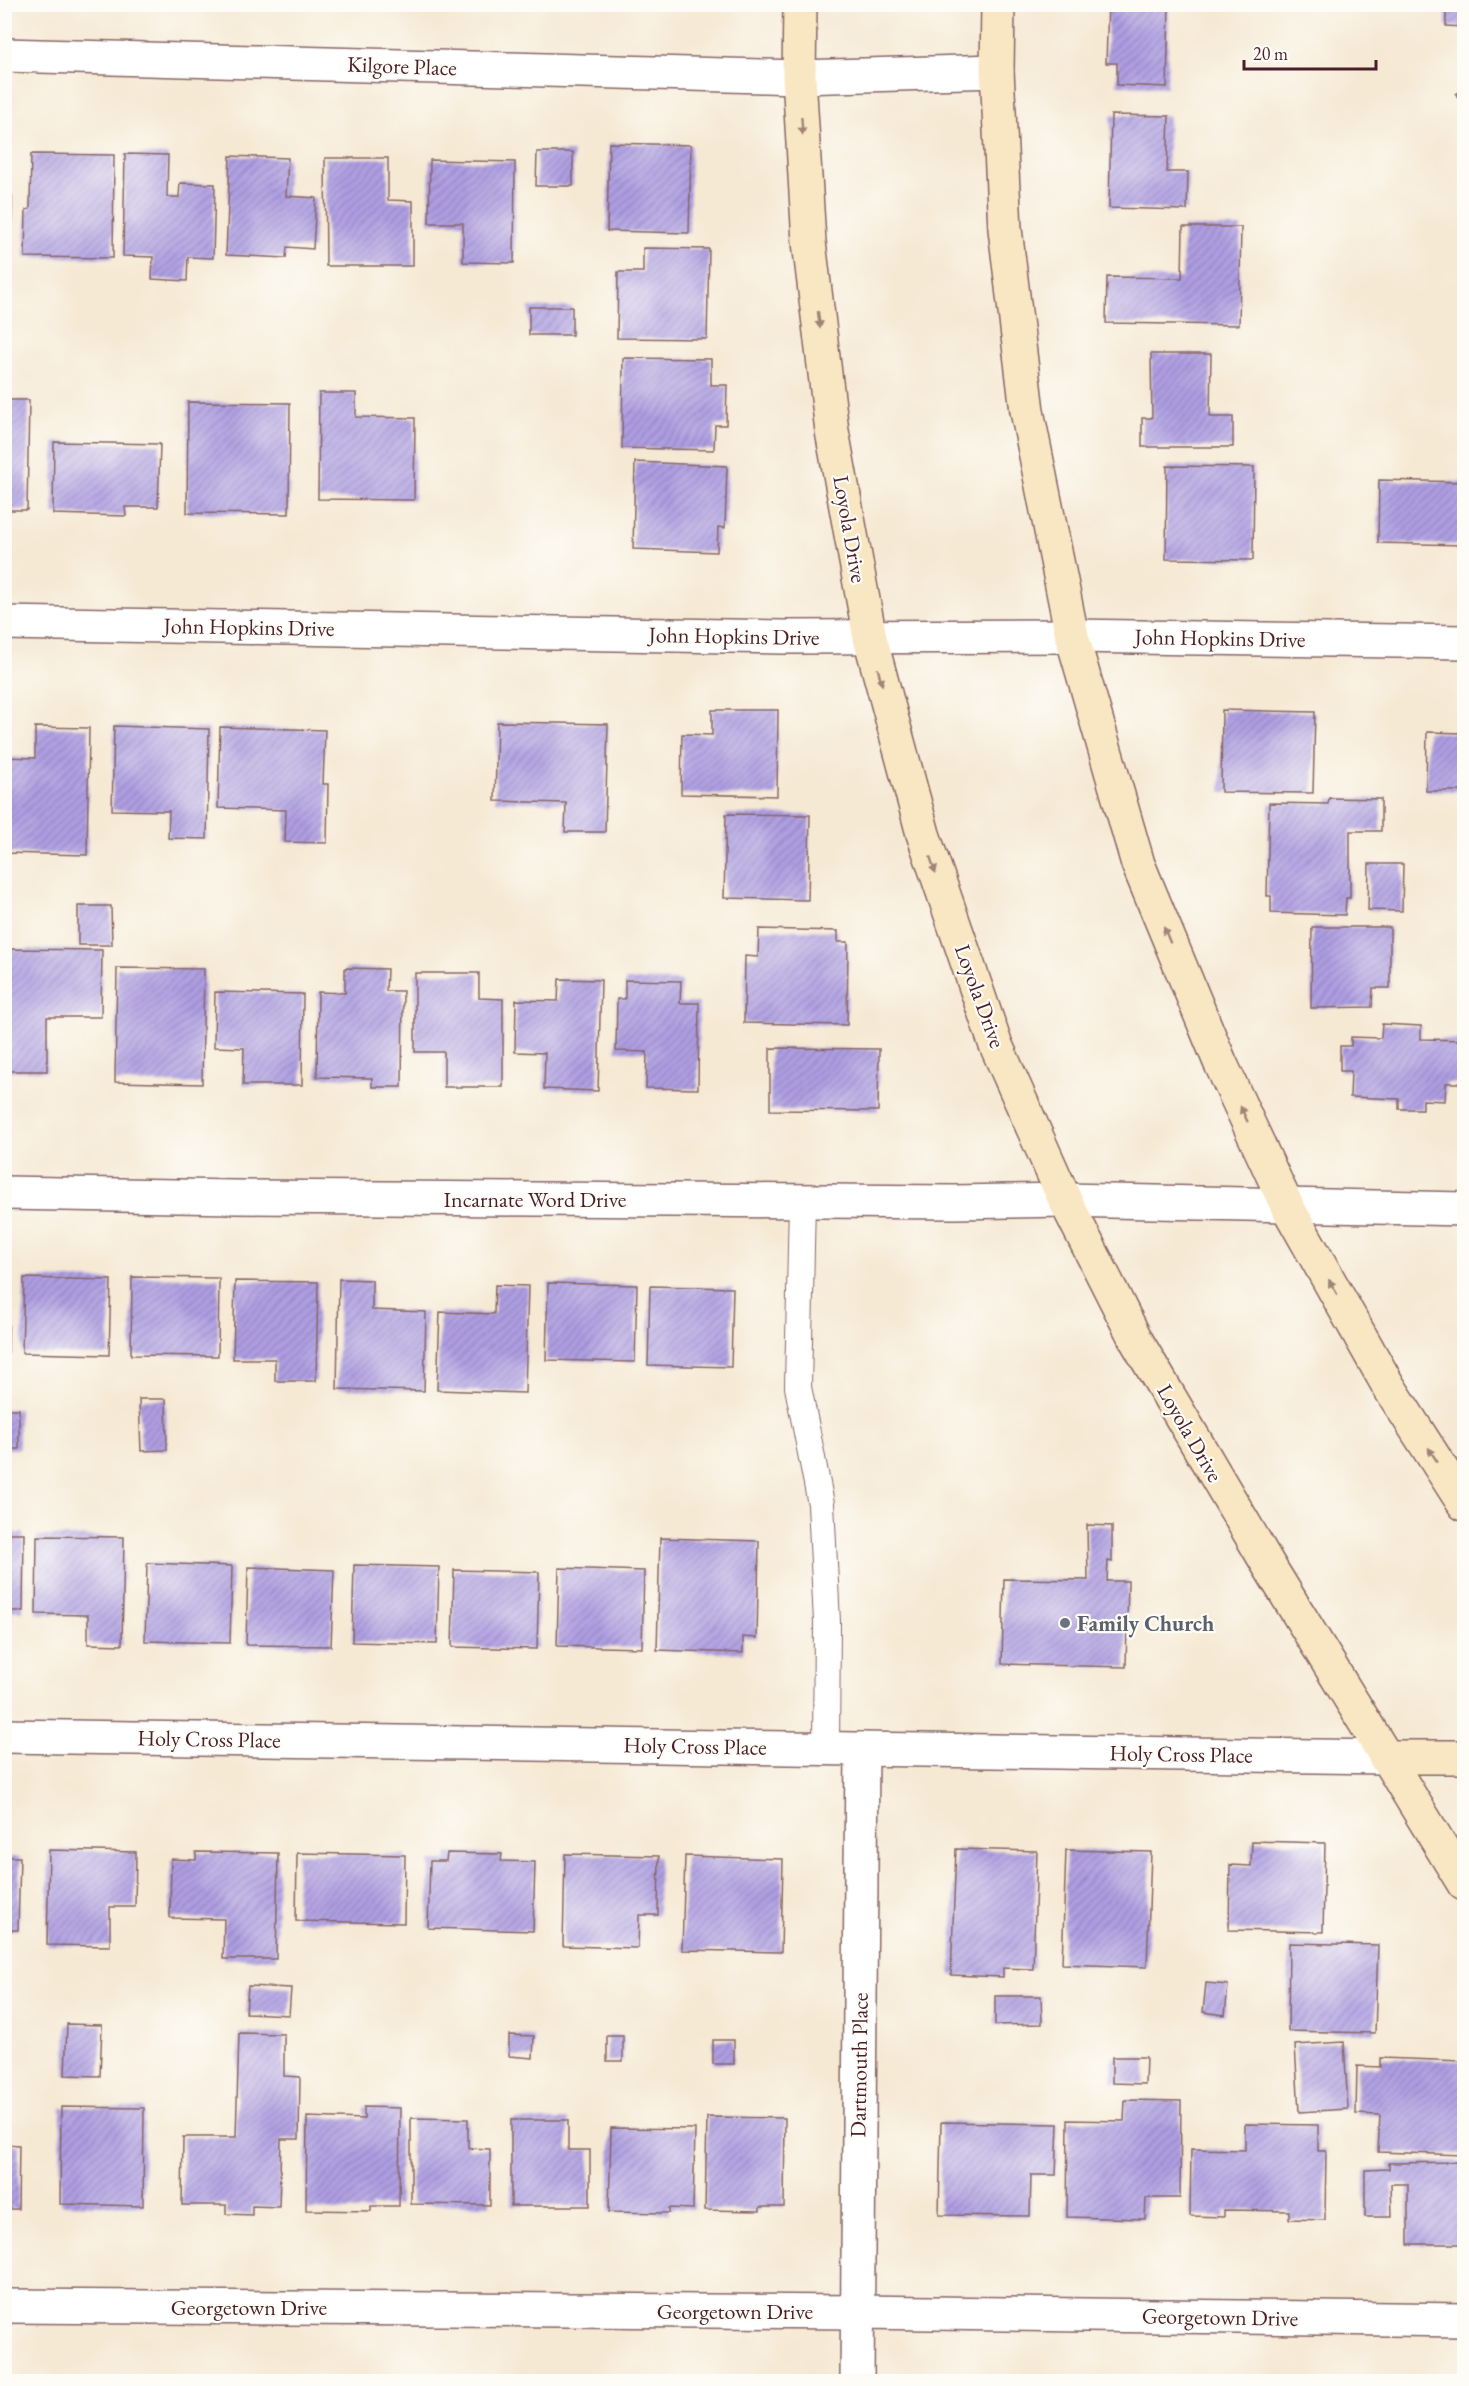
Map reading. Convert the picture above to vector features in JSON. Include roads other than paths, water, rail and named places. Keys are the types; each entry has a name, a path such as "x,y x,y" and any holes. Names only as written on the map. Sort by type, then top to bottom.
{"main road":[{"name":"Loyola Drive","path":"800,4 799,77 809,242 832,431 870,638 923,834 991,1032 1065,1200 1136,1340 1269,1566 1464,1884"},
{"path":"998,4 997,71 1005,229 1026,399 1072,636 1138,864 1220,1062 1287,1206 1389,1387 1464,1504"},
{"path":"1385,1757 1464,1757"}],"street":[{"name":"Kilgore Place","path":"4,55 799,77 997,71"},
{"name":"John Hopkins Drive","path":"4,623 870,638 1072,636 1464,642"},
{"name":"Incarnate Word Drive","path":"4,1193 802,1201 1065,1200 1287,1206"},
{"path":"1287,1206 1464,1209"},
{"name":"Holy Cross Place","path":"4,1736 1385,1757"},
{"name":"Dartmouth Place","path":"857,2382 862,1749"},
{"name":"Georgetown Drive","path":"4,2306 857,2312 1464,2320"}],"lane":[{"path":"802,1201 798,1387 821,1504 827,1622 826,1748"}],"place":[{"name":"Family Church","path":"1065,1623"}]}
